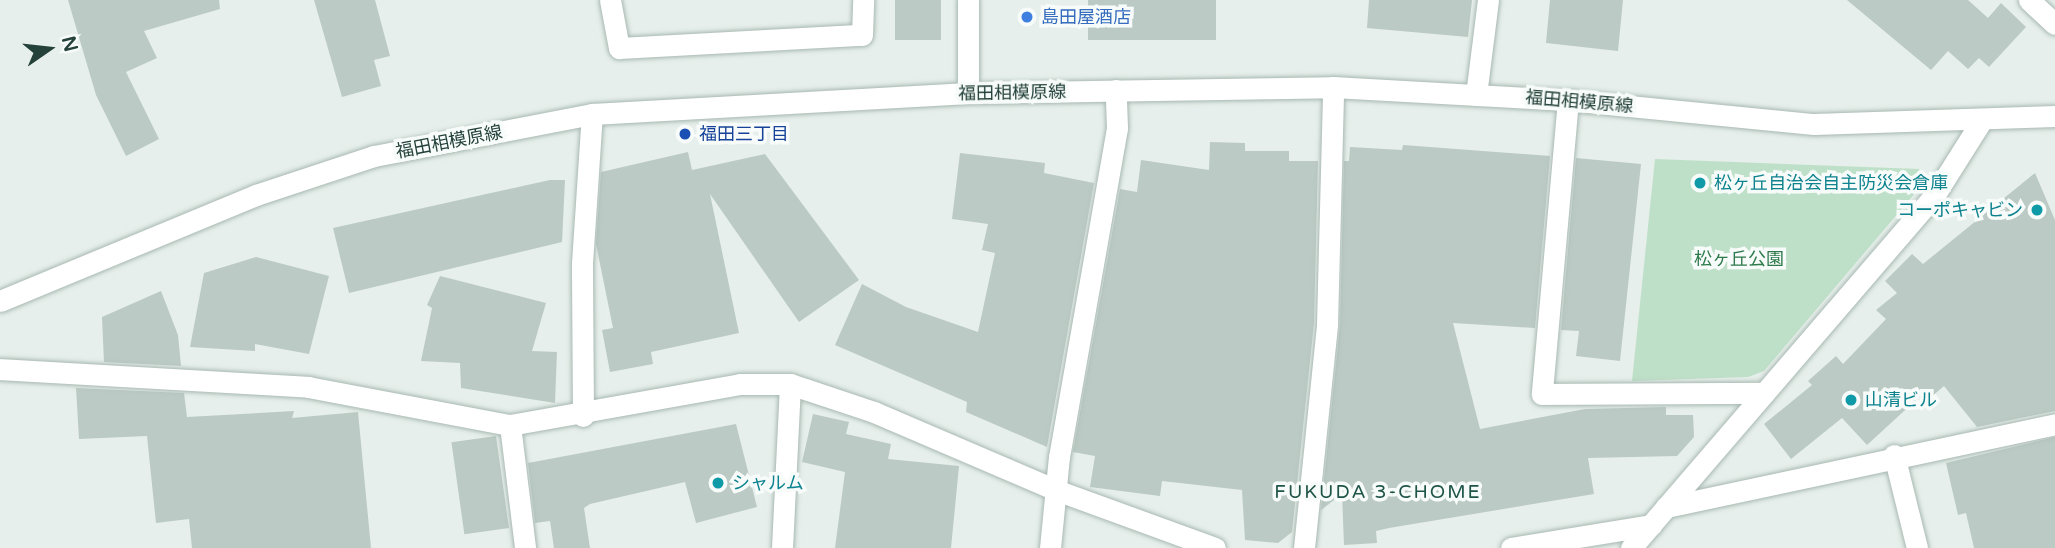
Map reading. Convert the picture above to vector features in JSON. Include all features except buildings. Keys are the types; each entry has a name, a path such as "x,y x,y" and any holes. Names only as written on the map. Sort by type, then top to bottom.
{"street":[{"path":"610,0 619,48 862,35 863,0"},
{"path":"968,0 968,93"},
{"path":"1476,95 1488,0"},
{"path":"2029,0 2055,24"},
{"path":"1304,548 1327,324 1333,87"},
{"name":"福田相模原線","path":"0,301 256,195 374,156 592,114 968,93 1333,87 1568,100 1814,124 1980,123 2055,116"},
{"path":"1050,548 1056,490 1116,128 1116,90"},
{"path":"1568,100 1542,394 1764,393"},
{"path":"583,416 582,263 592,114"},
{"path":"1631,548 1934,196 1980,123"},
{"path":"0,369 308,387 510,425 583,416 740,384 790,384 874,412 1056,490 1215,548"},
{"path":"782,548 790,384"},
{"path":"1667,507 1894,456 2055,424"},
{"path":"510,425 525,548"},
{"path":"1894,456 1917,548"},
{"path":"1511,548 1651,525"}],"green space":[{"name":"松ヶ丘公園","path":"1655,159 1919,169 1922,185 1764,371 1748,377 1632,381"}],"place":[{"name":"島田屋酒店","path":"1027,17"},
{"name":"福田三丁目","path":"685,134"},
{"name":"松ヶ丘自治会自主防災会倉庫","path":"1700,183"},
{"name":"コーポキャビン","path":"2037,210"},
{"name":"山清ビル","path":"1851,400"},
{"name":"シャルム","path":"718,483"}],"district":[{"name":"FUKUDA 3-CHOME","path":"1378,493"}]}
